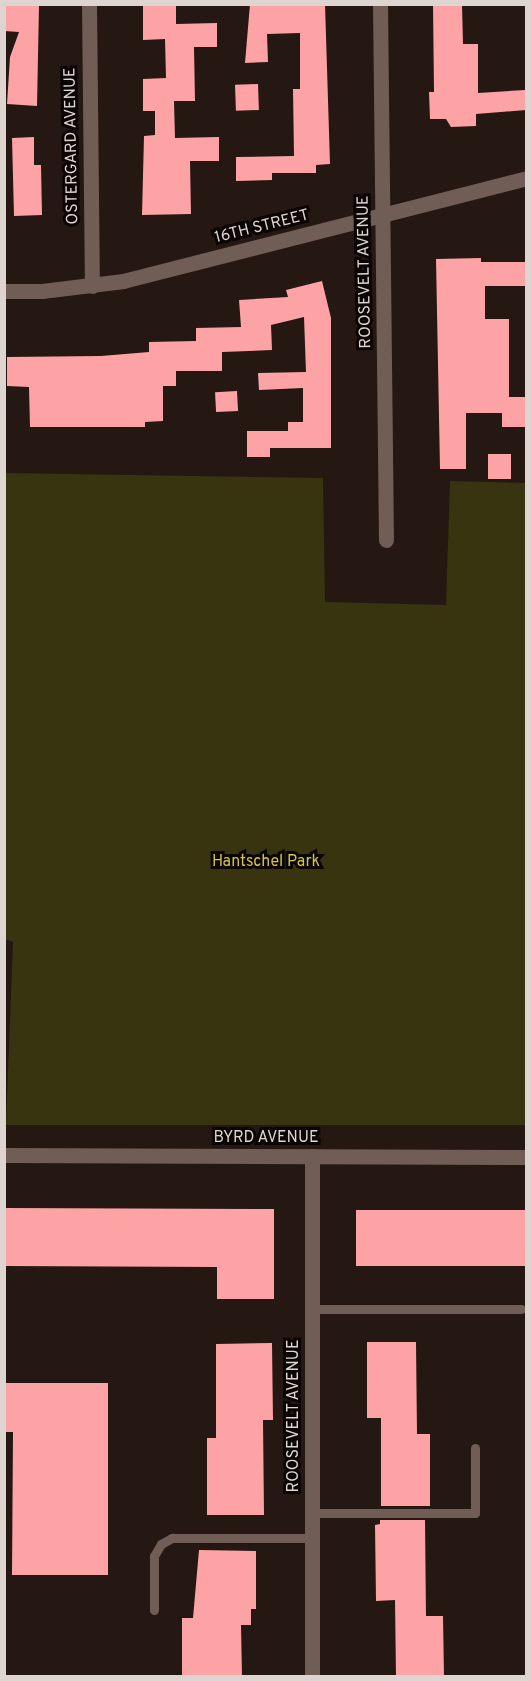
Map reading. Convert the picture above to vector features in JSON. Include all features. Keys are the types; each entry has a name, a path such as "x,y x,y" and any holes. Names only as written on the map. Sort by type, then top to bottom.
{"street":[{"name":"OSTERGARD AVENUE","path":"89,4 92,286"},
{"name":"ROOSEVELT AVENUE","path":"380,4 386,540"},
{"name":"16TH STREET","path":"4,291 92,286 526,178"},
{"name":"BYRD AVENUE","path":"4,1155 526,1157"},
{"name":"ROOSEVELT AVENUE","path":"312,1156 312,1677"}],"lane":[{"path":"312,1309 521,1309"},
{"path":"312,1513 475,1513 475,1448"},
{"path":"154,1610 154,1556 161,1544 172,1538 312,1538"}],"green space":[{"name":"Hantschel Park","path":"4,473 323,478 325,602 446,605 450,481 526,483 526,1125 6,1125 13,942 4,939"}],"building":[{"path":"4,4 39,6 37,106 7,104 10,57 19,32 4,31"},
{"path":"143,4 176,4 176,24 217,23 217,47 194,47 195,101 174,101 175,138 219,137 219,161 190,161 191,214 142,215 144,136 155,135 155,111 143,111 143,79 166,78 165,39 143,40"},
{"path":"250,4 325,4 330,164 316,165 316,173 272,173 272,180 236,181 236,157 294,156 293,89 300,89 300,33 267,34 268,62 245,63"},
{"path":"433,4 462,4 463,44 478,44 478,93 525,90 526,110 476,114 476,126 451,127 446,119 430,119 429,92 434,92"},
{"path":"258,84 259,110 236,111 235,85"},
{"path":"34,137 34,165 41,165 42,215 14,216 12,138"},
{"path":"481,258 481,262 526,262 526,286 485,286 485,319 509,319 509,397 526,397 526,427 502,427 502,413 466,413 466,469 440,469 436,259"},
{"path":"322,281 331,318 331,448 270,448 270,457 247,457 247,431 288,431 288,422 303,422 303,388 259,390 258,373 306,372 304,317 271,325 272,350 222,352 222,371 176,371 176,386 163,386 163,421 145,422 145,427 30,427 29,387 7,386 7,357 101,356 149,352 149,342 196,341 196,328 241,327 239,300 288,297 286,290"},
{"path":"237,391 238,411 216,412 215,392"},
{"path":"488,454 511,454 511,479 488,479"},
{"path":"4,1208 274,1209 274,1299 217,1299 217,1267 4,1266"},
{"path":"356,1210 526,1210 526,1266 356,1266"},
{"path":"367,1342 416,1342 417,1434 430,1434 430,1506 381,1506 381,1418 367,1418"},
{"path":"272,1343 273,1420 263,1420 264,1515 207,1515 207,1438 216,1438 216,1344"},
{"path":"5,1383 108,1383 108,1575 12,1575 13,1432 5,1432"},
{"path":"380,1520 425,1520 426,1616 443,1616 444,1677 396,1677 395,1600 376,1601 375,1525 380,1524"},
{"path":"199,1550 256,1551 256,1609 251,1609 251,1625 241,1625 242,1677 182,1676 182,1618 193,1618"}]}
